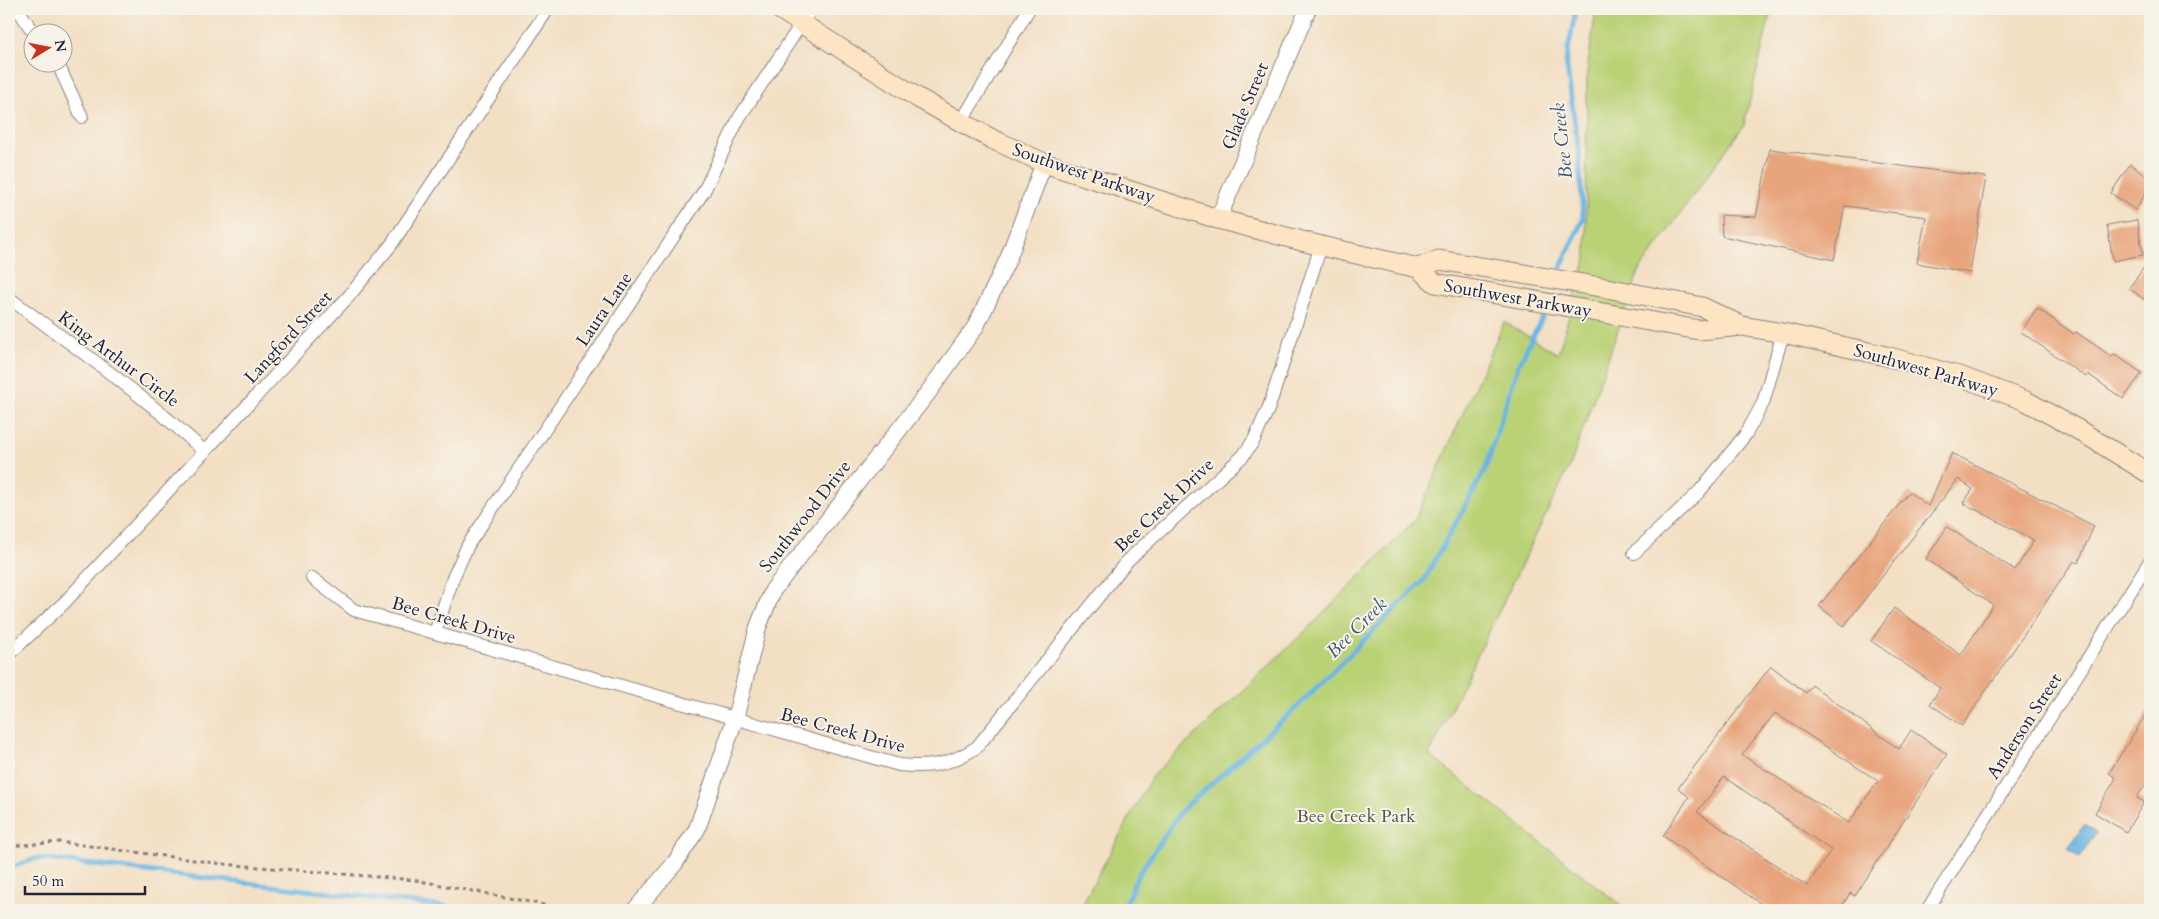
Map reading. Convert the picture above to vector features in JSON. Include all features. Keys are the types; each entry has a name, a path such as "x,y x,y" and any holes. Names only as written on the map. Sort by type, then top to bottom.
{"main road":[{"name":"Southwest Parkway","path":"779,9 807,16 918,98 992,139 1044,163 1218,219 1321,246 1418,268 1435,283 1699,330 1742,326 1783,333 1886,356 1962,377 2026,401 2077,428 2150,474"},
{"name":"Southwest Parkway","path":"1418,268 1439,260 1607,288 1702,307 1742,326"}],"street":[{"path":"18,9 27,22"},
{"name":"Langford Street","path":"9,654 65,602 349,296 391,245 548,9"},
{"path":"961,122 1029,9"},
{"name":"Glade Street","path":"1218,219 1308,9"},
{"name":"Laura Lane","path":"435,633 453,578 468,545 704,191 740,118 807,16"},
{"path":"62,72 82,117"},
{"name":"Southwood Drive","path":"635,910 675,863 697,829 735,720 758,627 773,590 927,394 976,326 1008,260 1044,163"},
{"name":"Bee Creek Drive","path":"312,578 354,610 735,720 899,765 924,767 945,763 962,757 977,748 1128,560 1243,456 1254,440 1269,407 1321,246"},
{"name":"King Arthur Circle","path":"9,298 134,390 169,418 205,452"},
{"path":"1634,553 1699,492 1746,434 1763,403 1783,333"},
{"name":"Anderson Street","path":"1927,910 2150,561"}],"path":[{"path":"9,846 60,842 223,864 415,880 572,910"}],"green space":[{"name":"Bee Creek Park","path":"1596,9 1761,9 1770,16 1744,125 1639,271 1571,463 1429,755 1627,910 1079,910 1152,776 1318,619 1415,520 1504,322 1558,354 1586,258 1587,72"}],"water":[{"path":"2084,825 2096,833 2080,857 2068,848"}],"building":[{"path":"1770,149 1986,177 1970,273 1917,263 1926,217 1845,206 1834,260 1722,236 1721,215 1756,217"},
{"path":"2130,164 2150,178 2150,187 2135,210 2111,193"},
{"path":"2137,220 2143,255 2113,261 2107,225"},
{"path":"2150,259 2150,304 2129,288"},
{"path":"2037,308 2074,334 2076,332 2112,357 2114,354 2142,373 2123,399 2088,374 2086,377 2021,332"},
{"path":"1952,453 2094,526 2078,563 2074,561 1962,726 1930,704 1940,688 1871,641 1894,608 1961,655 1993,605 1926,559 1947,527 2015,570 2034,540 1963,503 1973,489 1958,479 1844,626 1819,606 1909,492 1928,506"},
{"path":"1771,666 1806,693 1812,685 1899,749 1911,730 1947,754 1855,896 1850,893 1840,910 1770,910 1663,836 1689,797 1678,788","holes":["1775,713 1878,781 1849,823 1742,755","1724,777 1831,850 1807,886 1697,812"]},
{"path":"2150,708 2150,777 2137,798 2144,802 2126,832 2095,813 2116,778 2109,773"}],"waterway":[{"name":"Bee Creek","path":"1561,267 1583,219 1579,152 1566,61 1576,9"},
{"name":"Bee Creek","path":"1123,910 1137,877 1181,811 1296,708 1424,580 1485,470 1518,366 1542,318"},
{"path":"9,868 37,858 473,910"}]}
